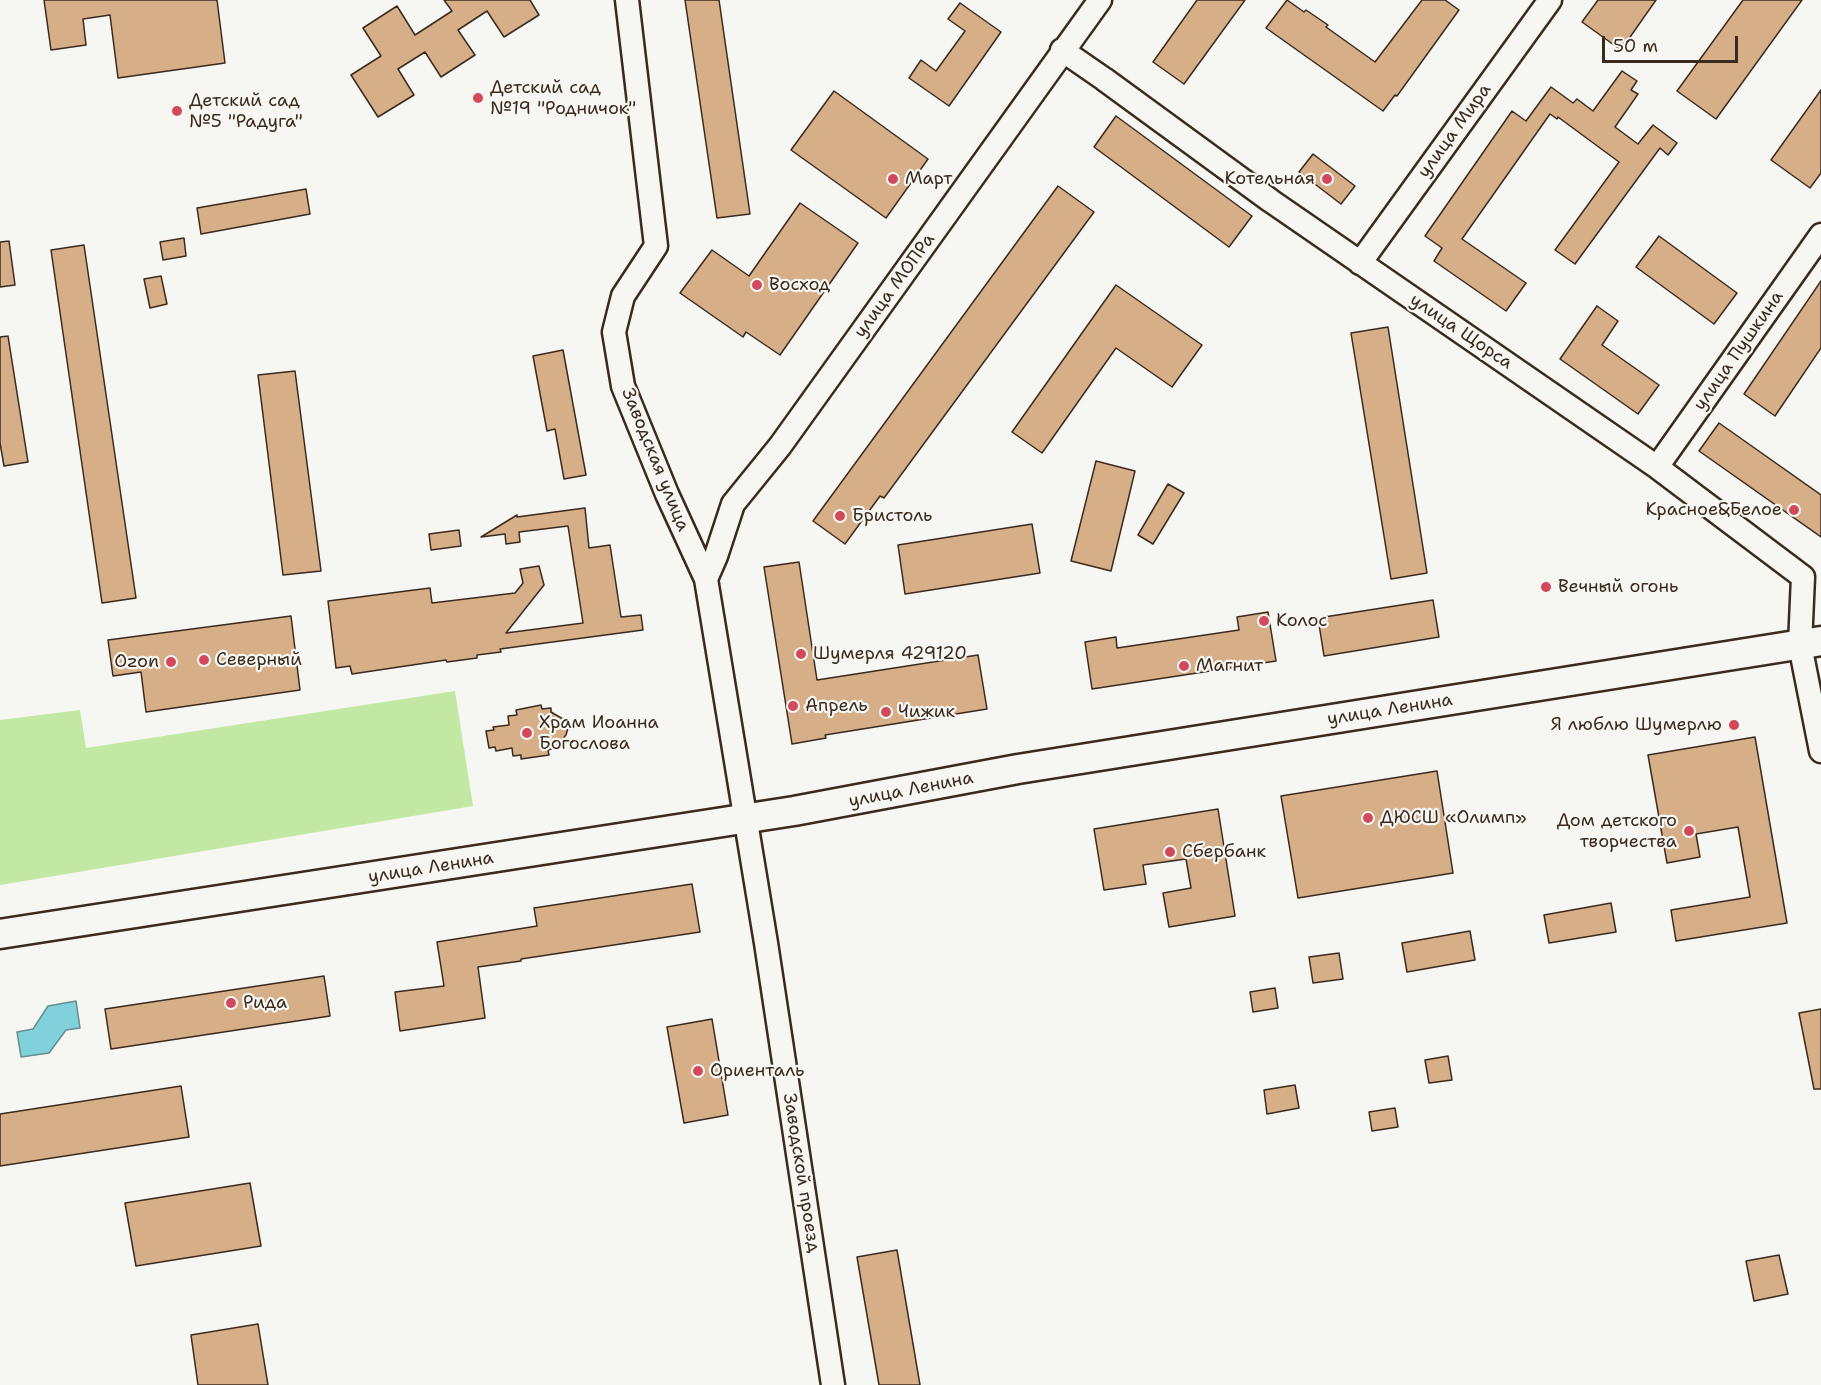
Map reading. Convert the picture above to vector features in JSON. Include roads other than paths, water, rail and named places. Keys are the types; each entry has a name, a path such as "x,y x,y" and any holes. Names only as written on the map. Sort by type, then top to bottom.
{"main road":[{"name":"улица Ленина","path":"0,934 883,796 1018,769 1810,643"}],"street":[{"name":"Заводская улица","path":"627,0 656,246 623,296 614,332 623,386 667,494 706,579 746,818"},
{"name":"улица МОПРа","path":"706,579 733,504 780,447 1100,0"},
{"name":"улица Мира","path":"1360,263 1550,0"},
{"name":"улица Щорса","path":"1062,50 1271,201 1657,467 1803,577 1810,643"},
{"name":"улица Пушкина","path":"1657,467 1821,235"},
{"path":"1810,643 1821,751"},
{"name":"Заводской проезд","path":"746,818 832,1385"}],"water":[{"path":"76,1001 80,1028 66,1030 49,1053 21,1057 17,1032 33,1029 48,1006"}],"place":[{"name":"Детский сад №19 \"Родничок\"","path":"478,98"},
{"name":"Детский сад №5 \"Радуга\"","path":"177,111"},
{"name":"Март","path":"893,179"},
{"name":"Котельная","path":"1327,179"},
{"name":"Восход","path":"757,285"},
{"name":"Красное&Белое","path":"1794,510"},
{"name":"Бристоль","path":"840,516"},
{"name":"Вечный огонь","path":"1546,587"},
{"name":"Колос","path":"1264,621"},
{"name":"Шумерля 429120","path":"801,654"},
{"name":"Северный","path":"204,660"},
{"name":"Ozon","path":"171,662"},
{"name":"Магнит","path":"1184,666"},
{"name":"Апрель","path":"793,706"},
{"name":"Чижик","path":"886,712"},
{"name":"Я люблю Шумерлю","path":"1734,725"},
{"name":"Храм Иоанна Богослова","path":"527,733"},
{"name":"ДЮСШ «Олимп»","path":"1368,818"},
{"name":"Дом детского творчества","path":"1689,831"},
{"name":"Сбербанк","path":"1170,852"},
{"name":"Рида","path":"231,1003"},
{"name":"Ориенталь","path":"698,1071"}]}
